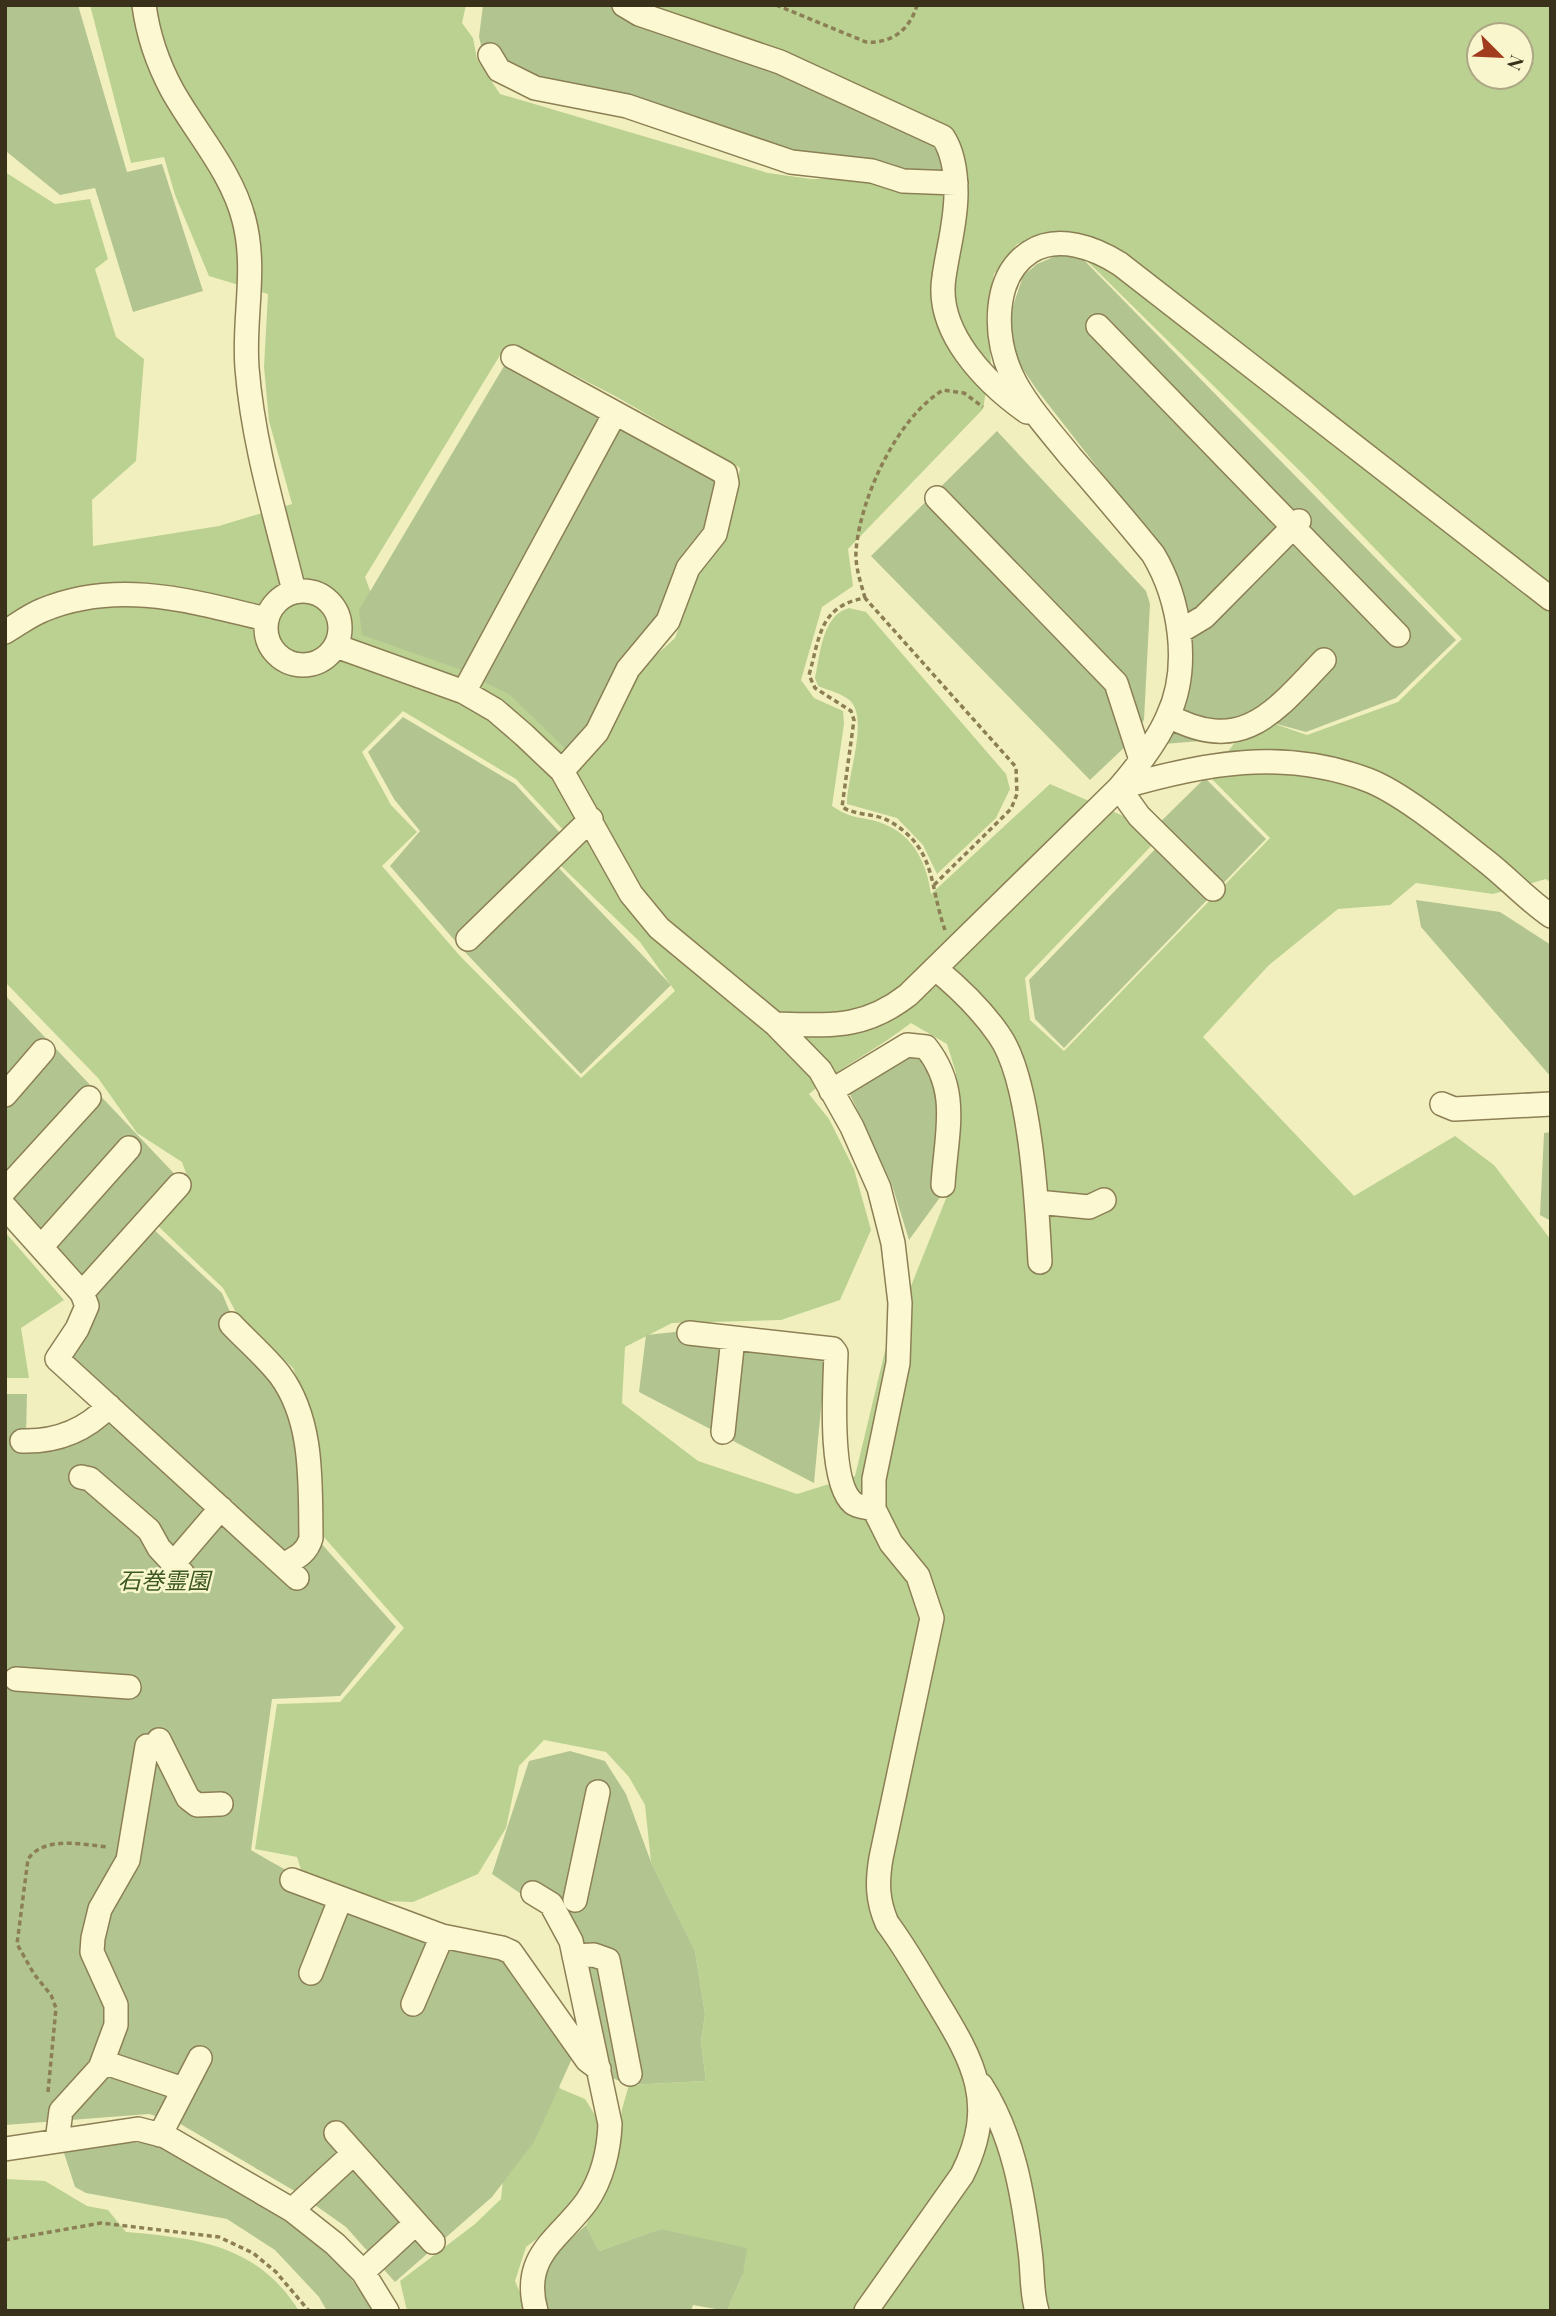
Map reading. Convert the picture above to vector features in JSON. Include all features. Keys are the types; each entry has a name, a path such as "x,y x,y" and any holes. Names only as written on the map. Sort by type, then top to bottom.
{"street":[{"path":"144,5 147,26 172,90 226,178 244,219 251,260 246,357 251,420 294,592"},
{"path":"624,5 639,13 780,62 939,134 950,148 956,183 953,234 943,278 947,320 971,359 1018,406 1044,424"},
{"path":"490,55 499,71 535,88 618,104 792,162 872,171 903,181 956,183"},
{"path":"775,1024 842,1025 884,1014 936,969 1119,788 1169,716 1179,666 1179,632 1165,573 1153,554 1044,424 1011,374 1003,346 998,323 1009,273 1021,258 1036,248 1054,243 1099,250 1309,408 1551,599"},
{"path":"1098,326 1295,525 1398,635"},
{"path":"513,357 725,473 727,483 715,534 688,568 668,621 628,668 597,732 562,771"},
{"path":"464,692 615,413"},
{"path":"937,498 1116,683 1141,760"},
{"path":"1179,632 1204,617 1295,525"},
{"path":"5,632 43,610 98,595 134,592 169,596 266,619"},
{"path":"294,592 316,593 333,605 340,625 336,646 318,663 295,665 284,661 268,643 266,619 276,601 294,592"},
{"path":"336,646 464,692 495,710 562,771 631,894 659,928 775,1024 820,1070 852,1126 878,1188 893,1243 900,1303 898,1363 874,1479 873,1509 891,1544 918,1576 932,1618 881,1858 877,1884 879,1904 887,1923 967,2051 978,2080 997,2110 1011,2143 1030,2250 1037,2311"},
{"path":"1169,716 1195,730 1233,732 1266,717 1324,660"},
{"path":"1119,788 1210,764 1273,761 1308,763 1370,781 1484,859 1551,916"},
{"path":"1119,788 1139,816 1213,889"},
{"path":"468,939 591,819"},
{"path":"936,969 961,990 1000,1036 1016,1073 1037,1202 1040,1262"},
{"path":"831,1091 907,1045 926,1047 941,1066 949,1091 943,1185"},
{"path":"5,1095 43,1051"},
{"path":"5,1190 89,1098"},
{"path":"1442,1104 1454,1108 1551,1104"},
{"path":"41,1247 129,1148"},
{"path":"82,1293 179,1185"},
{"path":"1037,1202 1089,1207 1104,1200"},
{"path":"5,1207 82,1293 87,1307 82,1320 57,1359 290,1572 308,1547 311,1538 310,1477 302,1420 281,1376 231,1324"},
{"path":"689,1333 833,1349 836,1353 839,1470 845,1493 854,1504 873,1509"},
{"path":"723,1432 733,1338"},
{"path":"22,1441 43,1441 68,1434 91,1424 109,1406"},
{"path":"81,1477 90,1479 149,1530 178,1569 221,1508"},
{"path":"16,1679 129,1687"},
{"path":"57,2141 61,2111 84,2088 103,2062 116,2025 116,2005 97,1968 92,1952 93,1938 100,1909 128,1860 153,1743 188,1798 197,1805 221,1804"},
{"path":"536,2311 534,2277 541,2253 587,2201 609,2146 610,2124 599,2069 565,1927 574,1904 598,1792"},
{"path":"292,1881 442,1936 511,1952 587,2060 599,2069"},
{"path":"533,1893 551,1904 574,1904"},
{"path":"311,1973 340,1900"},
{"path":"413,2004 442,1936"},
{"path":"574,1956 594,1955 608,1960 630,2074"},
{"path":"160,2135 200,2058"},
{"path":"103,2062 183,2089"},
{"path":"866,2311 962,2175 974,2151 981,2104 978,2080"},
{"path":"5,2149 138,2129 160,2135 292,2210 335,2244 363,2272 387,2311"},
{"path":"336,2133 433,2242"},
{"path":"292,2210 354,2153"},
{"path":"363,2272 416,2223"}],"path":[{"path":"776,5 854,37 880,43 902,31 914,17 917,5"},
{"path":"934,885 1011,809 1017,794 1016,767 865,598 856,553 866,502 901,433 917,411 943,390 964,393 993,411"},
{"path":"865,598 837,606 825,618 809,675 815,688 851,710 853,720 842,807 888,820 920,845 934,885 937,907 953,951"},
{"path":"59,2118 51,2111 48,2096 56,2008 51,1994 34,1974 17,1944 28,1859 32,1853 55,1844 129,1848"},
{"path":"5,2240 101,2223 219,2237 253,2253 276,2272 309,2311"}],"green space":[{"path":"5,5 78,5 127,172 162,164 203,291 133,312 95,188 60,195 7,152"},
{"path":"90,5 466,5 462,23 473,38 477,59 500,94 768,173 811,179 853,179 904,190 967,198 959,141 944,125 643,5 1551,5 1551,883 1546,879 1493,894 1416,883 1390,905 1338,909 1268,966 1203,1037 1354,1196 1455,1136 1494,1165 1551,1240 1551,2311 727,2311 743,2274 660,2229 599,2251 586,2225 613,2176 622,2109 629,2085 706,2081 701,2042 705,2014 695,1951 651,1862 645,1805 629,1777 606,1752 544,1740 519,1766 506,1828 478,1874 413,1902 386,1901 302,1873 297,1857 255,1849 277,1704 340,1702 404,1628 323,1536 323,1492 311,1416 293,1368 239,1318 223,1288 158,1226 191,1187 182,1162 137,1133 98,1078 5,982 5,172 55,204 90,199 108,259 95,269 116,337 144,359 136,461 92,500 93,546 219,526 292,504 269,421 264,367 268,294 209,276 175,195 164,157 131,163","holes":["1047,232 1076,234 1087,261 1307,478 1462,639 1398,702 1307,735 1275,724 1236,741 1209,776 1270,838 1064,1051 1030,1020 1025,978 1154,843 1128,818 1050,784 931,894 922,862 903,836 884,824 847,814 832,806 844,724 843,711 814,698 801,680 822,607 853,586 848,549 983,409 991,361 986,316 994,274 1017,244","518,346 615,396 740,468 727,537 699,572 675,638 642,668 619,715 593,717 376,606 365,577 505,347","403,711 516,779 580,848 560,865 640,942 675,991 581,1078 460,956 382,866 417,832 391,805 362,752","911,1023 947,1044 956,1073 957,1171 885,1351 855,1476 797,1494 698,1461 622,1403 625,1347 672,1323 781,1320 840,1300 871,1230 854,1169 829,1119 809,1094"]},
{"path":"483,5 635,5 954,146 940,187 559,98 483,53 479,37"},
{"path":"1058,255 1082,258 1456,640 1396,698 1306,732 1273,723 1225,739 1164,744 1180,597 1168,558 1037,390 1016,359 1009,336 1013,306 1023,276 1037,264"},
{"path":"513,351 732,482 578,761 510,695 459,669 362,635 359,610"},
{"path":"997,431 1146,591 1150,604 1144,720 1128,744 1090,780 871,556"},
{"path":"849,608 866,612 1006,774 1010,789 996,818 937,874 923,845 897,818 847,804 858,733 855,707 838,693 818,686 815,678 828,627 840,612"},
{"path":"403,717 515,784 573,847 556,865 671,985 581,1074 463,950 390,866 420,831 394,799 368,752"},
{"path":"1205,778 1266,839 1064,1048 1035,1019 1029,980 1160,844 1149,833"},
{"path":"1416,900 1500,912 1551,945 1551,1077 1421,927"},
{"name":"石巻霊園","path":"5,995 184,1184 149,1225 222,1293 233,1319 285,1371 319,1541 396,1627 340,1696 272,1699 251,1850 311,1882 376,1908 509,1942 580,2041 534,2142 492,2197 395,2282 346,2227 298,2193 177,2122 149,2114 5,2125 5,1394 27,1394 26,1436 38,1436 100,1407 47,1359 75,1318 77,1300 5,1218"},
{"path":"934,1044 949,1185 909,1240 892,1185 841,1075"},
{"path":"1551,1132 1551,1221 1540,1215 1544,1133"},
{"path":"5,1232 64,1300 21,1328 29,1378 5,1378"},
{"path":"684,1331 827,1344 814,1483 639,1392 646,1335"},
{"path":"570,1751 605,1761 626,1794 651,1862 695,1951 705,2014 701,2042 706,2081 629,2085 610,2077 571,1918 527,1898 492,1874 529,1761"},
{"path":"201,1835 540,2066 561,2089 585,2099 600,2123 601,2152 585,2194 560,2221 526,2247 515,2281 528,2311 407,2311 400,2281 475,2224 501,2199 506,2149"},
{"path":"118,2142 156,2143 295,2224 343,2267 374,2311 327,2311 319,2297 275,2250 227,2219 86,2193 75,2187 63,2150"},
{"path":"5,2179 45,2181 87,2206 108,2210 126,2232 201,2242 224,2249 265,2272 283,2289 299,2311 5,2311"},
{"path":"586,2225 599,2251 660,2229 747,2248 743,2274 727,2311 693,2305 691,2311 545,2311 543,2284 551,2262"}]}
